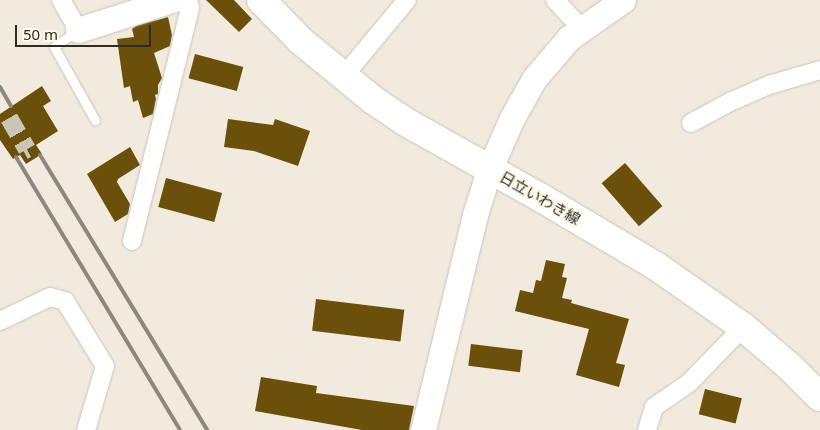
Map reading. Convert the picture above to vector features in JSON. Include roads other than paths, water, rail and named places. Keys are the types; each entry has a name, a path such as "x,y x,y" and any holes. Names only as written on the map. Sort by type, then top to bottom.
{"main road":[{"name":"日立いわき線","path":"261,0 343,77 404,121 543,198 656,266 743,327 820,397"}],"street":[{"path":"61,0 78,30 172,0"},
{"path":"132,241 190,8 188,0"},
{"path":"343,77 406,0"},
{"path":"556,0 581,28"},
{"path":"422,430 469,235 490,170 522,97 550,59 581,28 623,0"},
{"path":"691,123 730,102 769,85 820,70"},
{"path":"0,321 50,297 65,301 105,366 86,430"},
{"path":"647,430 654,407 689,383 743,327"}],"lane":[{"path":"78,30 54,48 95,120"}],"tunnel":[{"path":"9,118 27,149 23,151"}],"railway":[{"path":"0,87 11,106"},
{"path":"40,155 207,430"},
{"path":"16,157 180,430"}]}
